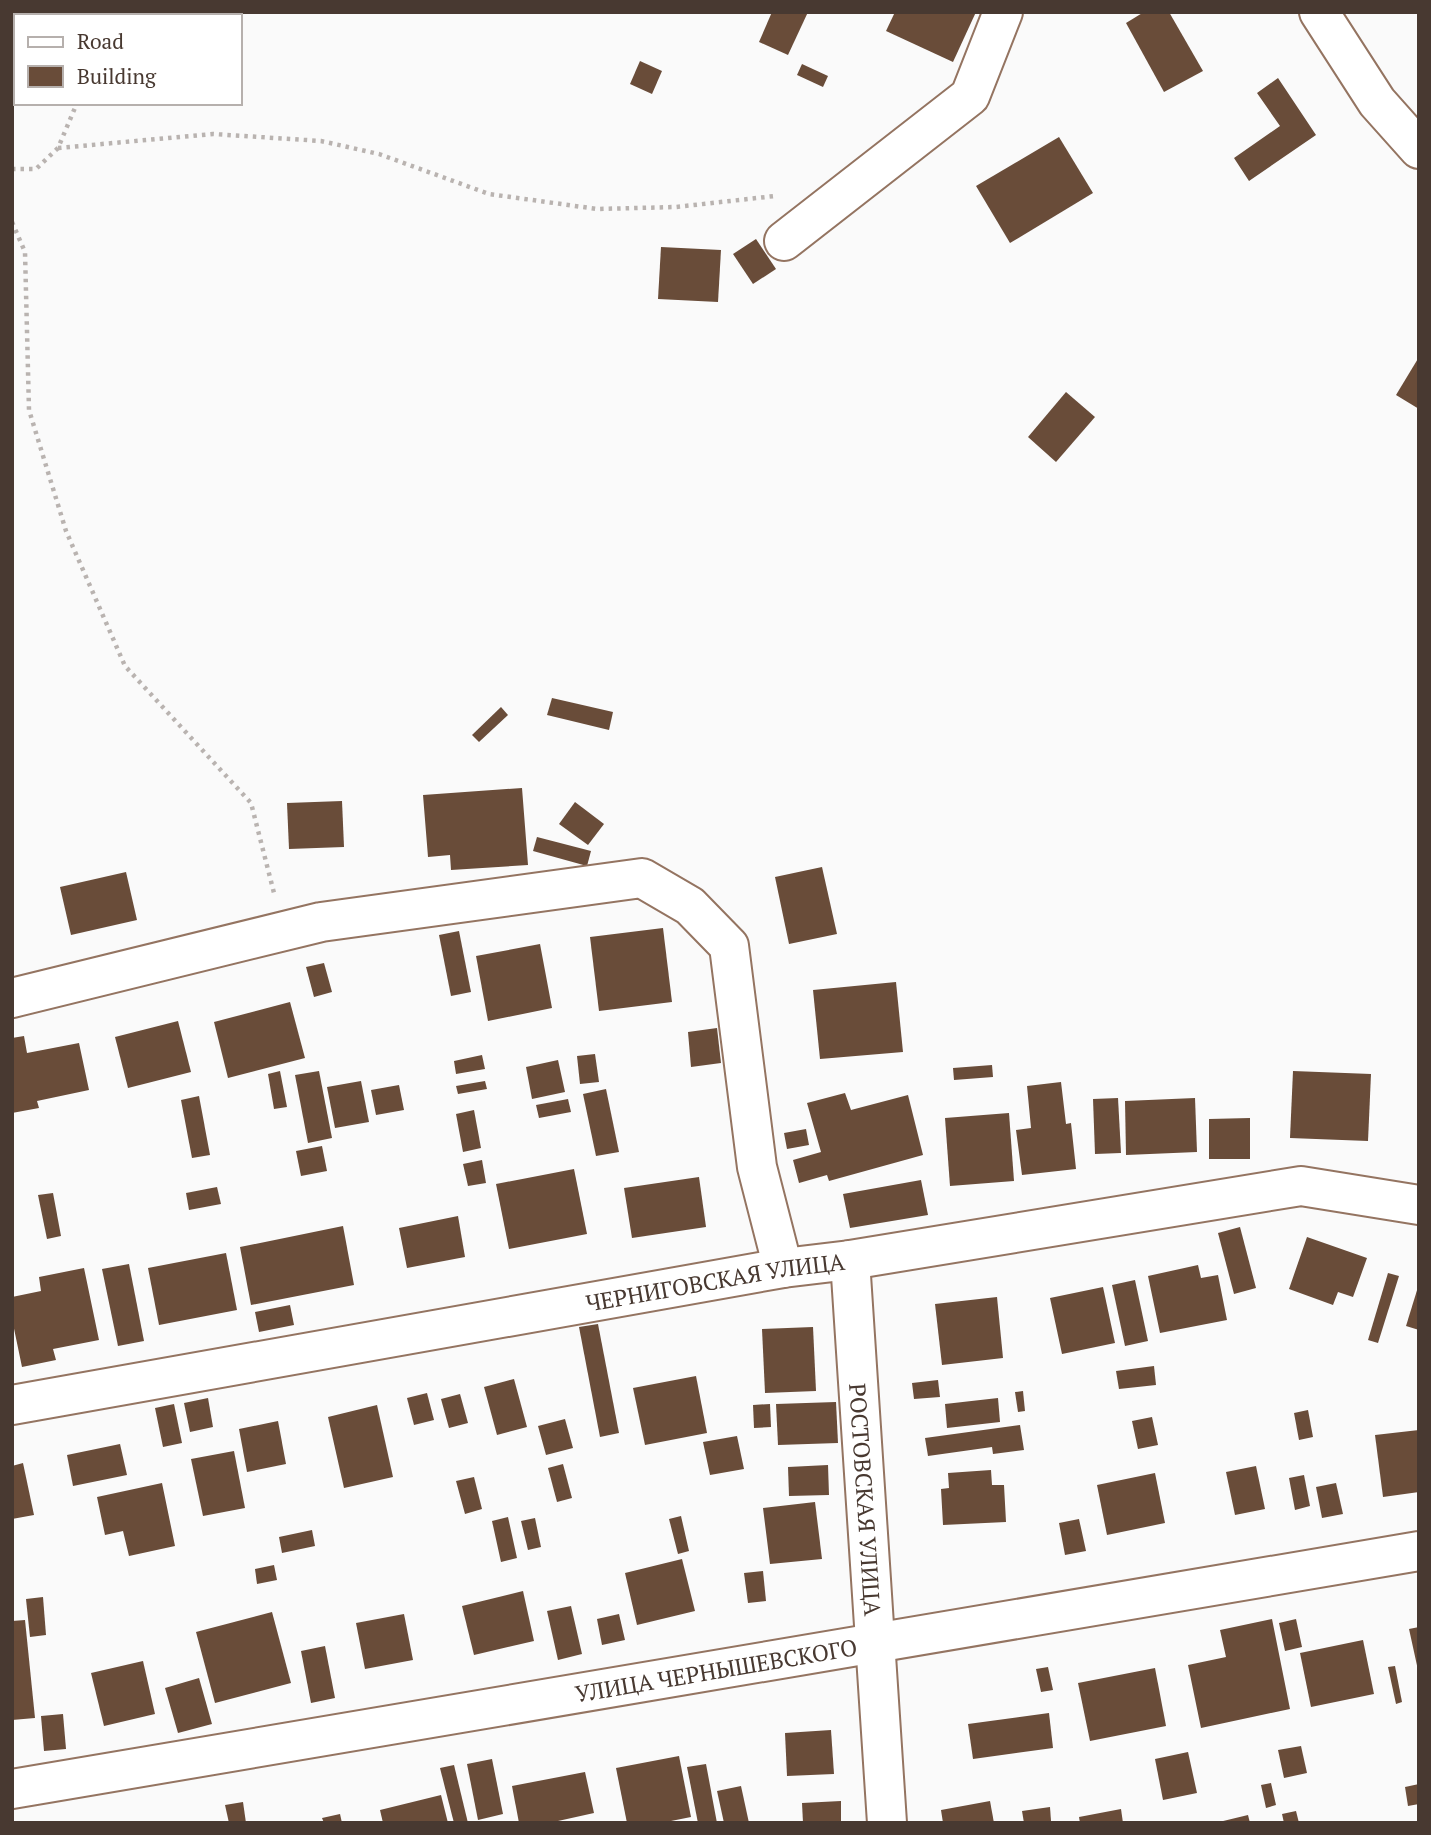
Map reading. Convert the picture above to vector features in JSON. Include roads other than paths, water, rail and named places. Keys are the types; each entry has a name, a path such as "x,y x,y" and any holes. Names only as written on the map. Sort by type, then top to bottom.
{"street":[{"path":"784,241 970,96 1003,12"},
{"path":"1319,12 1377,103 1419,149"},
{"path":"12,998 321,922 642,878 690,906 730,946 757,1167 783,1268"},
{"name":"ЧЕРНИГОВСКАЯ УЛИЦА","path":"12,1405 783,1268 1301,1186 1419,1205"},
{"name":"РОСТОВСКАЯ УЛИЦА","path":"850,1259 887,1823"},
{"name":"УЛИЦА ЧЕРНЫШЕВСКОГО","path":"12,1789 1419,1551"}]}
